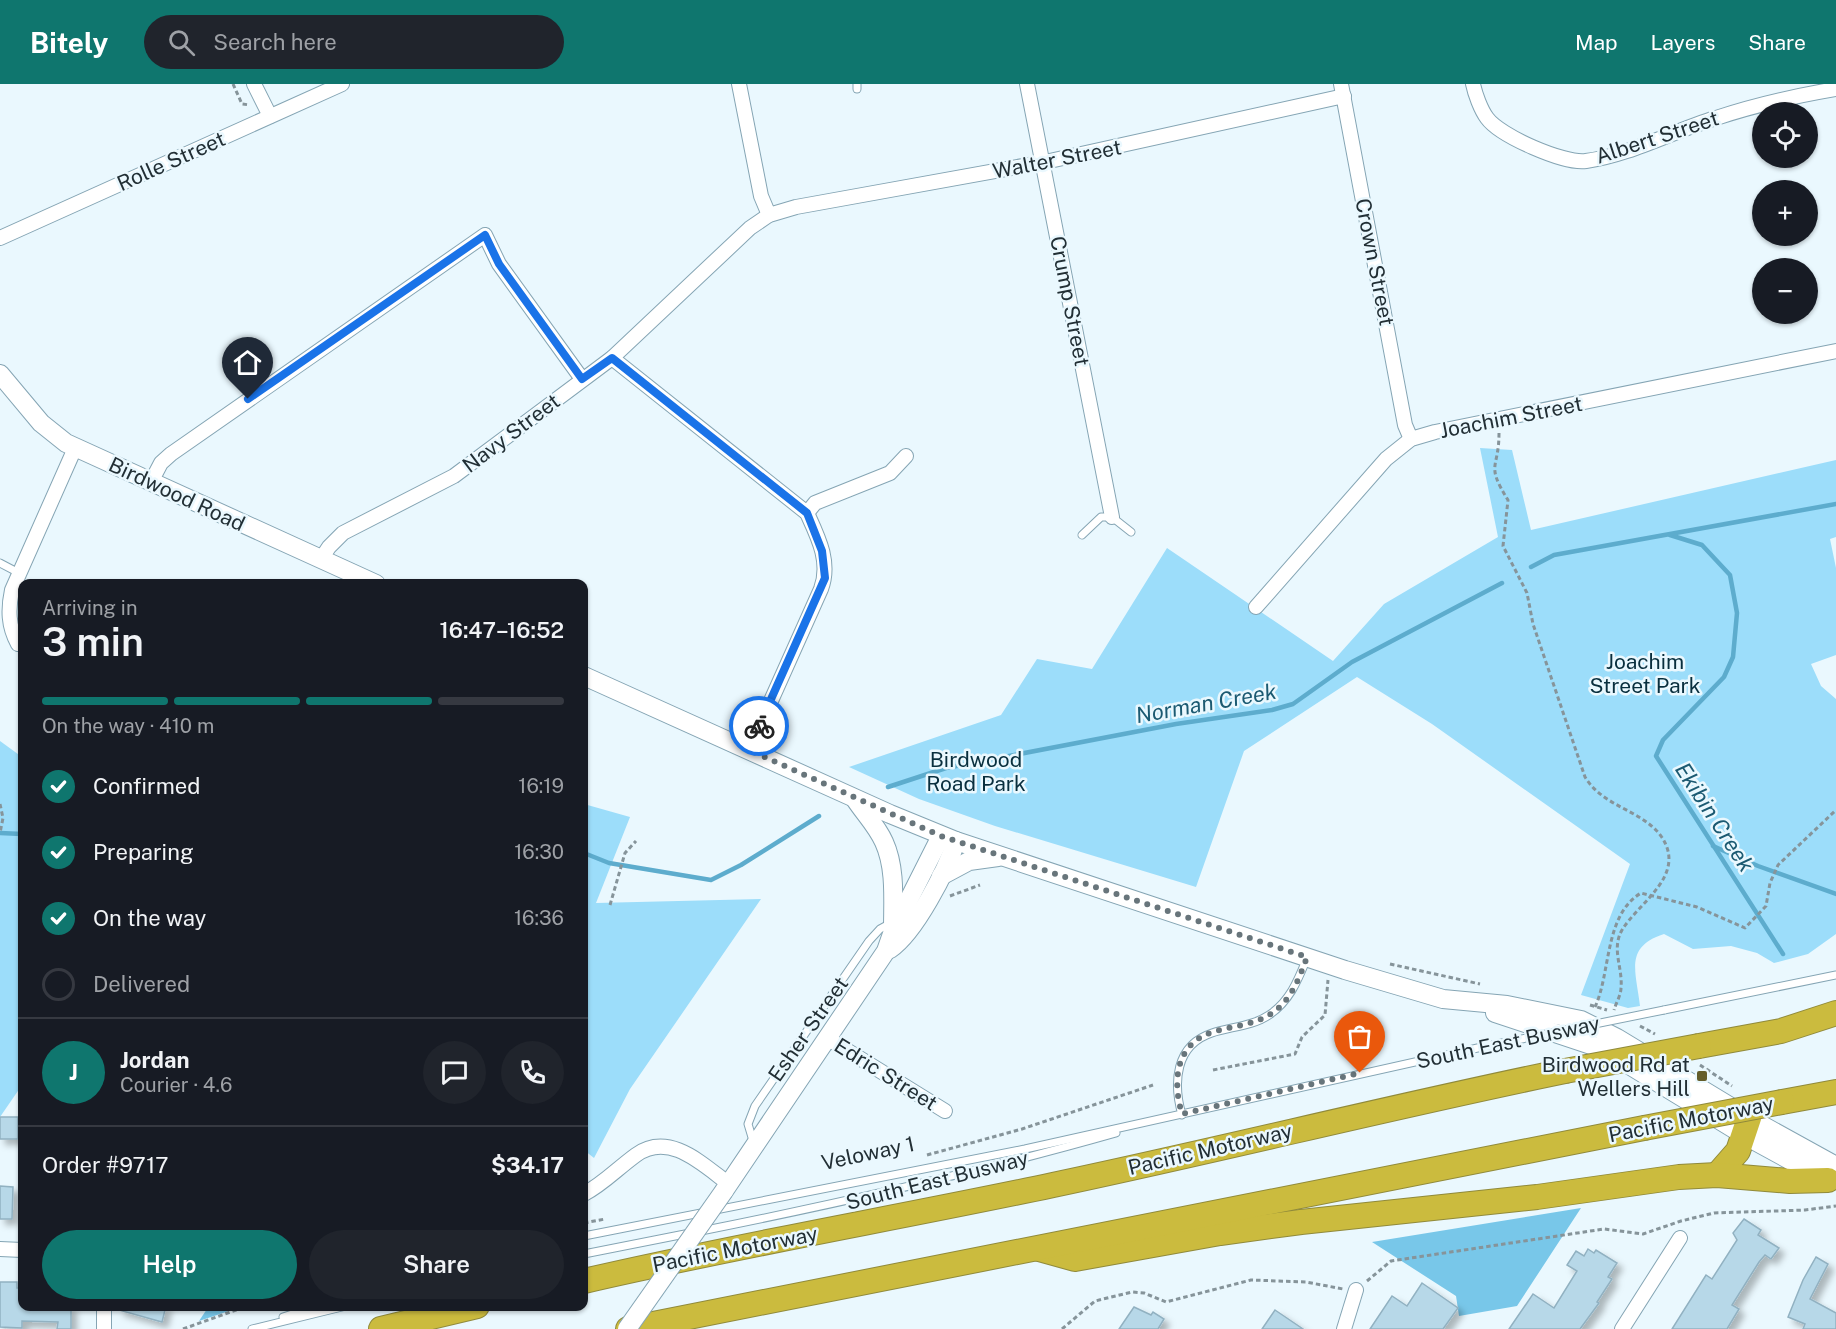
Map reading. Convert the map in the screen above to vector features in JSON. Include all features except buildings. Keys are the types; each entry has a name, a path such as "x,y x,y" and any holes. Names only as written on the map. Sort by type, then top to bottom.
{"highway":[{"name":"Pacific Motorway","path":"588,1280 656,1264 1054,1185 1397,1106 1565,1071 1781,1031 1836,1013"},
{"name":"Pacific Motorway","path":"627,1329 1836,1092"},
{"path":"1717,1175 1738,1151 1747,1126"},
{"path":"1036,1248 1074,1259 1220,1233 1301,1222 1537,1197 1679,1177 1717,1175 1790,1181 1833,1177"},
{"path":"381,1329 456,1311"}],"main road":[{"name":"Birdwood Road","path":"0,374 49,430 75,447 365,579"},
{"path":"588,678 890,814 949,838 1333,966 1443,999 1465,1003 1507,1005 1581,1020 1662,1064 1747,1126"},
{"path":"854,797 883,841 890,860 893,927"},
{"name":"Esher Street","path":"627,1329 755,1147 886,951 903,937 941,876 949,838"},
{"name":"Esher Street","path":"886,951 893,927 949,838"},
{"path":"941,876 969,861 1006,857"},
{"path":"1465,1003 1603,1049 1747,1126 1833,1177"}],"street":[{"path":"254,84 270,116"},
{"name":"Rolle Street","path":"0,238 342,84"},
{"path":"739,84 761,196 769,215"},
{"name":"Crump Street","path":"1027,84 1112,517"},
{"name":"Albert Street","path":"1473,84 1487,118 1508,135 1561,158 1583,161 1610,156 1726,115 1779,100 1836,88"},
{"name":"Walter Street","path":"769,215 796,207 1044,162 1343,90"},
{"name":"Crown Street","path":"1343,90 1405,425 1411,439"},
{"name":"Navy Street","path":"321,559 329,547 344,533 454,476 612,358 750,228 769,215"},
{"path":"151,482 157,469 171,454 485,235 499,264 582,379"},
{"name":"Joachim Street","path":"1256,607 1386,459 1411,439 1497,419 1836,351"},
{"path":"612,358 807,513 822,551 825,578 749,750"},
{"path":"18,644 12,634 9,607 19,573 75,447"},
{"path":"807,513 815,504 890,473 906,456"},
{"name":"Edric Street","path":"827,1038 945,1111"},
{"path":"588,1191 637,1154 659,1146 672,1146 726,1188"},
{"path":"1622,1329 1680,1238"},
{"path":"0,1249 18,1250"},
{"path":"1344,1329 1356,1290"},
{"path":"105,1311 105,1329"}],"lane":[{"path":"1082,535 1101,517 1112,517 1131,532"},
{"path":"0,563 19,573"},
{"name":"Esher Street","path":"755,1147 748,1124 755,1106 869,941 880,929 893,927"},
{"path":"1182,1114 1176,1082 1179,1065 1191,1046 1210,1033 1267,1017 1276,1010 1297,983 1307,957"},
{"name":"South East Busway","path":"588,1235 958,1162 1482,1047 1836,975"},
{"name":"South East Busway","path":"588,1253 865,1198 1027,1159 1182,1114"},
{"path":"246,1329 302,1311"},
{"path":"252,1329 326,1311"}],"path":[{"path":"1497,419 1499,445 1493,469 1496,483 1508,500 1503,546 1527,593 1533,624 1585,777 1592,789 1651,826 1661,836 1668,852 1666,875 1652,896 1621,932 1617,958 1622,990 1613,1012"},
{"path":"0,804 2,823 0,833"},
{"path":"1581,1020 1596,1006 1605,976 1610,940 1631,899 1641,893 1696,907 1744,928 1766,906 1770,883 1778,865 1836,810"},
{"path":"610,905 625,853 636,841"},
{"path":"1213,1070 1295,1054 1302,1037 1325,1015 1326,986 1333,966"},
{"name":"Veloway 1","path":"917,1157 1022,1129 1153,1085"},
{"path":"1391,1261 1604,1229 1643,1234 1680,1221 1714,1213 1804,1210 1836,1206"},
{"path":"588,1221 606,1219"},
{"path":"1062,1329 1095,1301 1132,1292 1144,1293 1166,1302 1251,1280 1306,1281 1334,1289"},
{"path":"183,1329 233,1311"}],"green space":[{"name":"Joachim Street Park","path":"1480,448 1512,450 1531,530 1836,460 1836,537 1830,539 1836,568 1836,655 1811,664 1821,686 1836,699 1836,934 1808,954 1774,963 1757,953 1731,946 1693,949 1664,934 1651,939 1638,953 1635,971 1640,1006 1628,1008 1581,995 1630,864 1432,724 1357,677 1244,751 1196,887 995,826 919,799 849,767 1001,715 1037,659 1092,669 1167,548 1333,661 1384,604 1498,537"},
{"path":"0,741 18,754 18,1091 0,1117"},
{"path":"588,805 630,817 596,903 761,899 630,1089 594,1158 588,1153"}],"shaded area":[{"path":"1581,1208 1517,1306 1459,1316 1456,1296 1372,1242"},
{"path":"206,1311 229,1311 199,1321"}],"waterway":[{"path":"1531,567 1554,555 1836,504"},
{"name":"Ekibin Creek","path":"1670,535 1702,545 1730,575 1737,613 1733,657 1724,677 1663,740 1656,756 1783,954"},
{"name":"Norman Creek","path":"888,787 946,768 1176,724 1272,710 1293,704 1352,662 1502,583"},
{"name":"Norman Creek","path":"588,855 609,863 711,880 741,865 819,816"},
{"name":"Norman Creek","path":"0,833 18,834"},
{"path":"1713,846 1758,866 1836,894"}],"way so far":[{"path":"759,726 749,750 941,836 1262,940 1307,957 1292,993 1267,1017 1210,1033 1191,1046 1176,1073 1178,1100 1182,1114 1360,1073"}],"place":[{"name":"Birdwood Rd at Wellers Hill","path":"1702,1076"}],"route":[{"path":"248,399 485,235 499,264 582,379 612,358 807,513 822,551 825,578 759,726"}],"park label":[{"name":"Birdwood Road Park","path":"976,771"}]}
